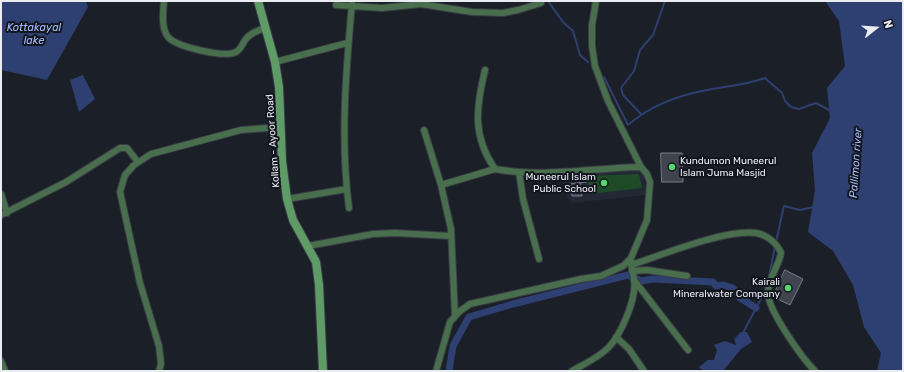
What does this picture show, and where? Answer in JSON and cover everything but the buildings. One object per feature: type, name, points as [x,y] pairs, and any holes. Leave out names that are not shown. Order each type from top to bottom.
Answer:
[{"type":"main road","name":"Kollam - Ayoor Road","points":[[258,1],[275,62],[279,87],[280,127],[287,199],[293,220],[316,262],[318,274],[323,371]]},
{"type":"street","points":[[164,1],[164,27],[169,37],[178,43],[198,49],[229,54],[236,52],[252,33],[266,28]]},
{"type":"street","points":[[336,5],[352,3],[382,8],[410,4],[427,4],[472,12],[503,13],[541,3],[541,1]]},
{"type":"street","points":[[572,371],[608,348],[616,337],[631,304],[632,271],[647,220],[649,205],[650,182],[647,174],[641,168],[608,101],[595,66],[592,46],[592,25],[596,1]]},
{"type":"street","points":[[349,208],[344,113],[347,43],[352,3]]},
{"type":"street","points":[[275,62],[347,43]]},
{"type":"street","points":[[485,70],[478,100],[476,119],[485,155],[495,169]]},
{"type":"street","points":[[159,371],[161,364],[159,346],[140,283],[120,192],[125,175],[138,162],[151,154],[241,130],[280,127]]},
{"type":"street","points":[[424,130],[441,185],[452,236],[455,316]]},
{"type":"street","points":[[1,216],[66,182],[120,148],[127,148],[138,162]]},
{"type":"street","points":[[441,185],[495,169],[519,172],[561,173],[641,168]]},
{"type":"street","points":[[519,172],[523,199],[539,259]]},
{"type":"street","points":[[287,199],[347,189]]},
{"type":"street","points":[[1,194],[7,213]]},
{"type":"street","points":[[308,246],[373,234],[395,233],[452,236]]},
{"type":"street","points":[[632,271],[688,246],[735,234],[755,233],[770,238],[779,249],[781,256],[770,282],[768,291],[769,301],[799,352],[815,371]]},
{"type":"street","points":[[436,371],[450,322],[460,311],[470,304],[484,300],[512,296],[581,279],[601,276],[616,270],[646,270],[687,276]]},
{"type":"street","points":[[632,271],[688,350]]},
{"type":"street","points":[[616,337],[629,349],[644,371]]},
{"type":"street","points":[[1,361],[5,371]]},
{"type":"shaded area","name":"Muneerul Islam Public School","points":[[629,170],[641,171],[644,177],[646,195],[571,203],[564,189],[563,175]]},
{"type":"green space","points":[[639,174],[642,188],[590,194],[587,176]]},
{"type":"water","name":"Kottakayal lake","points":[[1,1],[86,1],[88,7],[47,80],[1,70]]},
{"type":"water","name":"Pallimon river","points":[[825,1],[903,1],[903,371],[877,371],[881,353],[864,327],[853,285],[833,251],[808,232],[815,190],[812,153],[830,118],[827,88],[845,66],[839,21]]},
{"type":"water","points":[[83,75],[95,99],[79,112],[70,80]]},
{"type":"water","points":[[741,332],[747,332],[752,342],[741,349],[723,371],[703,371],[699,367],[708,360],[714,360],[717,350],[714,345],[725,341],[736,345],[734,339]]},
{"type":"waterway","points":[[548,1],[563,22],[573,31],[580,55],[588,62]]},
{"type":"waterway","points":[[641,114],[623,95],[621,88],[634,71],[640,50],[653,35],[665,1]]},
{"type":"waterway","points":[[604,77],[628,125],[646,112],[676,98],[696,92],[744,84],[765,78],[782,93],[785,101],[791,107],[799,109],[816,103],[831,111]]},
{"type":"waterway","points":[[776,242],[784,206],[800,210],[814,207]]},
{"type":"waterway","points":[[769,277],[775,246]]},
{"type":"waterway","points":[[449,371],[453,346],[469,317],[513,304],[628,275],[641,281],[653,279],[713,282],[716,286],[723,285],[733,288],[740,298],[756,308]]},
{"type":"waterway","points":[[743,333],[766,289]]},
{"type":"place","name":"Kundumon Muneerul Islam Juma Masjid","points":[[672,167]]},
{"type":"place","name":"Muneerul Islam Public School","points":[[604,183]]},
{"type":"place","name":"Kairali Mineralwater Company","points":[[788,288]]}]
